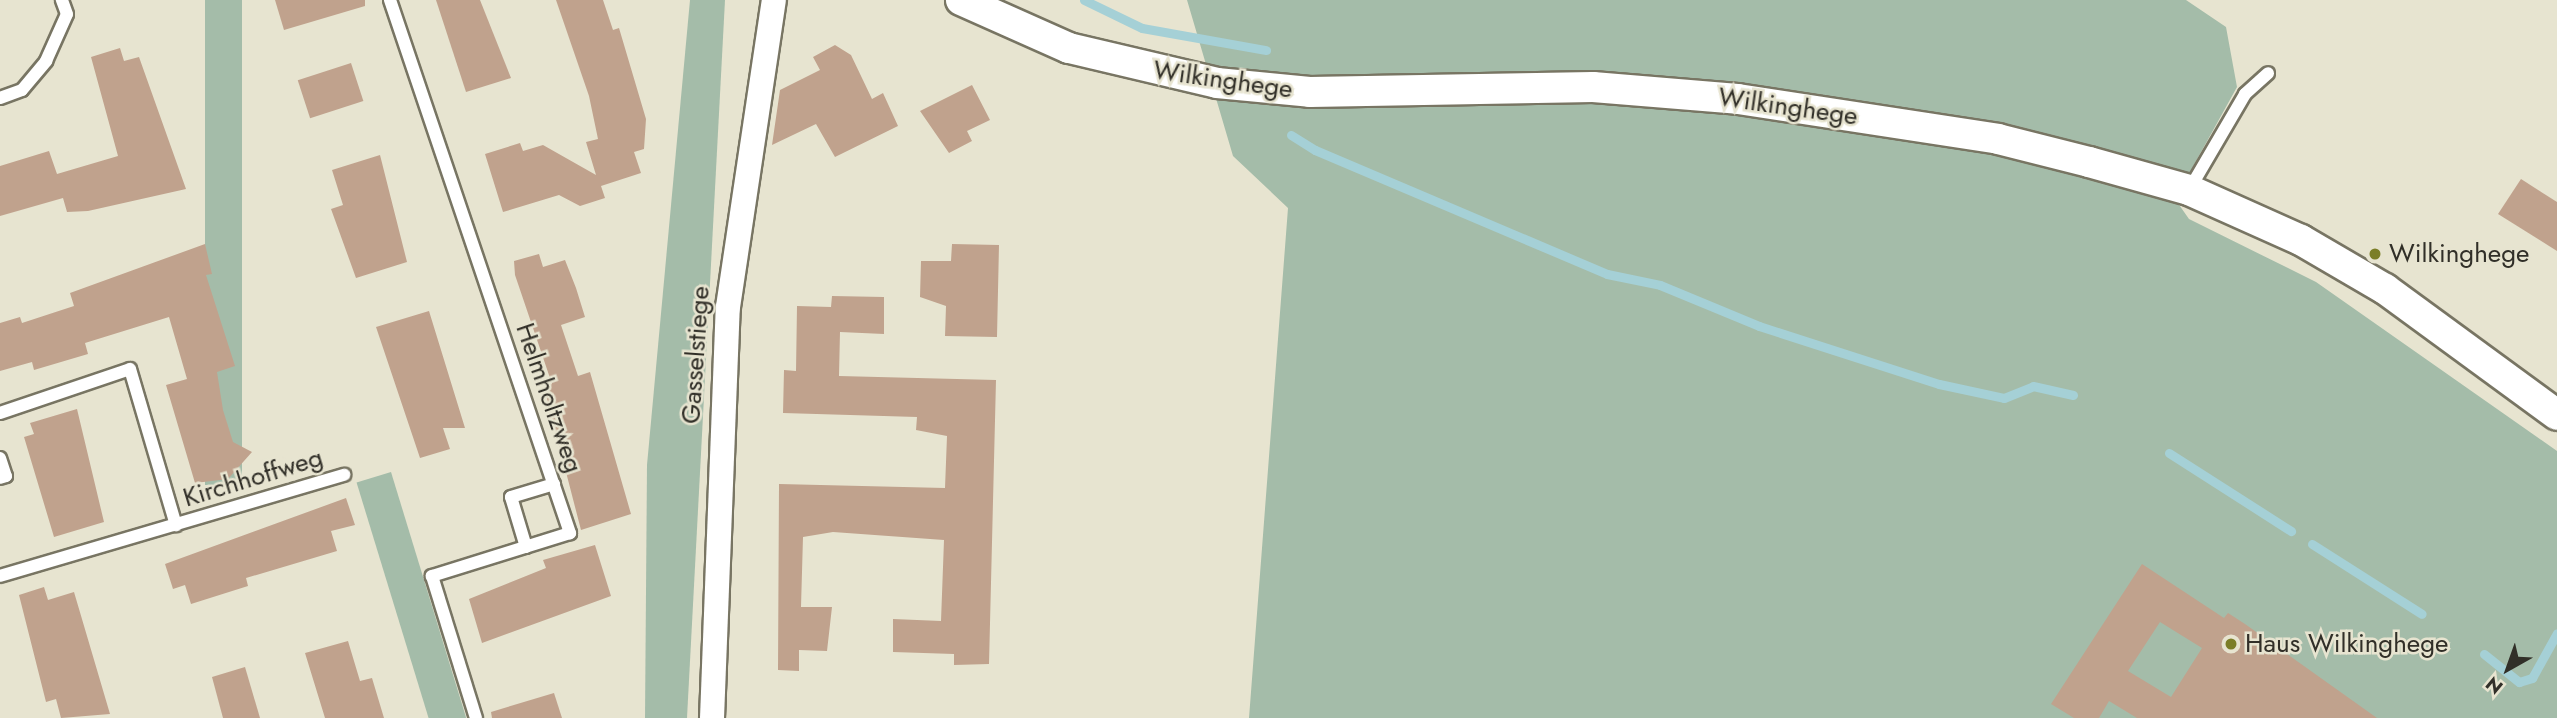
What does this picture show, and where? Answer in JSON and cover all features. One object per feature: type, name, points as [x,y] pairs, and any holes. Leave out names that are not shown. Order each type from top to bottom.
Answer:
[{"type":"street","name":"Gasselstiege","points":[[712,718],[728,307],[774,0]]},
{"type":"street","name":"Wilkinghege","points":[[961,0],[1069,48],[1217,83],[1310,92],[1593,87],[1738,99],[1998,139],[2189,190],[2301,240],[2374,282],[2557,415]]},
{"type":"lane","points":[[0,98],[22,90],[46,61],[67,15],[62,0]]},
{"type":"lane","name":"Helmholtzweg","points":[[390,0],[570,533],[432,576],[476,718]]},
{"type":"lane","points":[[2189,190],[2239,103],[2268,73]]},
{"type":"lane","name":"Kirchhoffweg","points":[[0,413],[130,369],[176,525]]},
{"type":"lane","points":[[0,458],[6,476],[0,478]]},
{"type":"lane","name":"Kirchhoffweg","points":[[0,576],[344,475]]},
{"type":"lane","points":[[526,547],[511,498],[555,484]]},
{"type":"green space","points":[[205,0],[242,0],[242,485],[205,485]]},
{"type":"green space","points":[[690,0],[725,0],[687,718],[645,718],[647,465]]},
{"type":"green space","points":[[1187,0],[2186,0],[2226,27],[2237,87],[2175,199],[2189,219],[2316,282],[2557,451],[2557,718],[1249,718],[1288,208],[1233,156]]},
{"type":"green space","points":[[391,472],[466,718],[429,718],[357,483]]},
{"type":"building","points":[[275,0],[365,0],[365,6],[284,30]]},
{"type":"building","points":[[436,0],[480,0],[511,78],[466,92]]},
{"type":"building","points":[[556,0],[603,0],[613,30],[619,28],[646,119],[644,149],[634,152],[641,173],[601,186],[605,198],[580,206],[559,195],[503,212],[485,154],[520,143],[523,151],[543,145],[596,175],[586,142],[598,139],[589,96]]},
{"type":"building","points":[[835,45],[851,55],[872,99],[883,93],[898,126],[835,157],[816,124],[772,145],[780,90],[820,70],[813,57]]},
{"type":"building","points":[[120,48],[124,61],[139,57],[186,189],[88,211],[67,212],[63,198],[0,216],[0,166],[49,151],[57,174],[118,156],[91,57]]},
{"type":"building","points":[[351,63],[363,101],[310,118],[298,80]]},
{"type":"building","points":[[972,85],[990,120],[967,131],[972,141],[949,153],[920,111]]},
{"type":"building","points":[[380,155],[407,262],[356,278],[331,209],[343,205],[332,170]]},
{"type":"building","points":[[2521,179],[2557,202],[2557,251],[2498,214]]},
{"type":"building","points":[[205,244],[212,274],[206,275],[235,366],[217,372],[223,410],[233,442],[252,452],[228,479],[195,483],[166,385],[187,379],[169,317],[85,343],[88,354],[34,370],[32,362],[0,371],[0,323],[20,317],[22,323],[74,306],[70,293]]},
{"type":"building","points":[[952,244],[999,245],[997,337],[945,336],[946,306],[920,297],[921,261],[951,261]]},
{"type":"building","points":[[539,254],[543,267],[565,260],[576,288],[585,317],[561,325],[578,376],[590,372],[631,514],[581,530],[544,387],[552,384],[515,275],[514,261]]},
{"type":"building","points":[[832,296],[884,297],[884,334],[840,332],[839,376],[996,380],[989,664],[954,665],[954,654],[893,652],[893,619],[941,621],[944,540],[833,532],[803,537],[801,607],[832,607],[827,651],[799,650],[799,671],[778,670],[779,484],[945,488],[947,436],[916,430],[917,417],[783,413],[784,370],[796,371],[797,306],[831,307]]},
{"type":"building","points":[[429,311],[465,428],[443,428],[450,449],[420,458],[376,327]]},
{"type":"building","points":[[77,409],[104,522],[54,537],[24,437],[34,434],[30,423]]},
{"type":"building","points":[[346,498],[355,525],[331,531],[337,551],[246,578],[248,586],[191,604],[185,585],[173,589],[165,564]]},
{"type":"building","points":[[595,545],[611,596],[482,643],[469,599],[546,568],[543,560]]},
{"type":"building","name":"Haus Wilkinghege","points":[[2142,564],[2224,618],[2228,613],[2245,624],[2377,718],[2137,718],[2109,701],[2099,718],[2074,718],[2051,704]],"holes":[[[2160,622],[2202,648],[2171,697],[2128,671]]]},
{"type":"building","points":[[44,587],[48,600],[74,592],[110,714],[61,718],[56,699],[46,702],[19,595]]},
{"type":"building","points":[[348,641],[360,681],[372,678],[384,718],[325,718],[305,653]]},
{"type":"building","points":[[245,667],[260,718],[223,718],[212,677]]},
{"type":"building","points":[[554,693],[562,718],[492,718],[491,712]]},
{"type":"waterway","points":[[1084,0],[1142,28],[1266,50]]},
{"type":"waterway","points":[[1291,135],[1315,150],[1607,274],[1660,285],[1759,326],[1939,384],[2004,398],[2033,386],[2073,395]]},
{"type":"waterway","points":[[2169,453],[2291,531]]},
{"type":"waterway","points":[[2312,544],[2422,614]]},
{"type":"waterway","points":[[2484,654],[2519,682],[2532,678],[2557,633]]},
{"type":"place","name":"Wilkinghege","points":[[2375,254]]},
{"type":"place","name":"Haus Wilkinghege","points":[[2231,644]]}]
